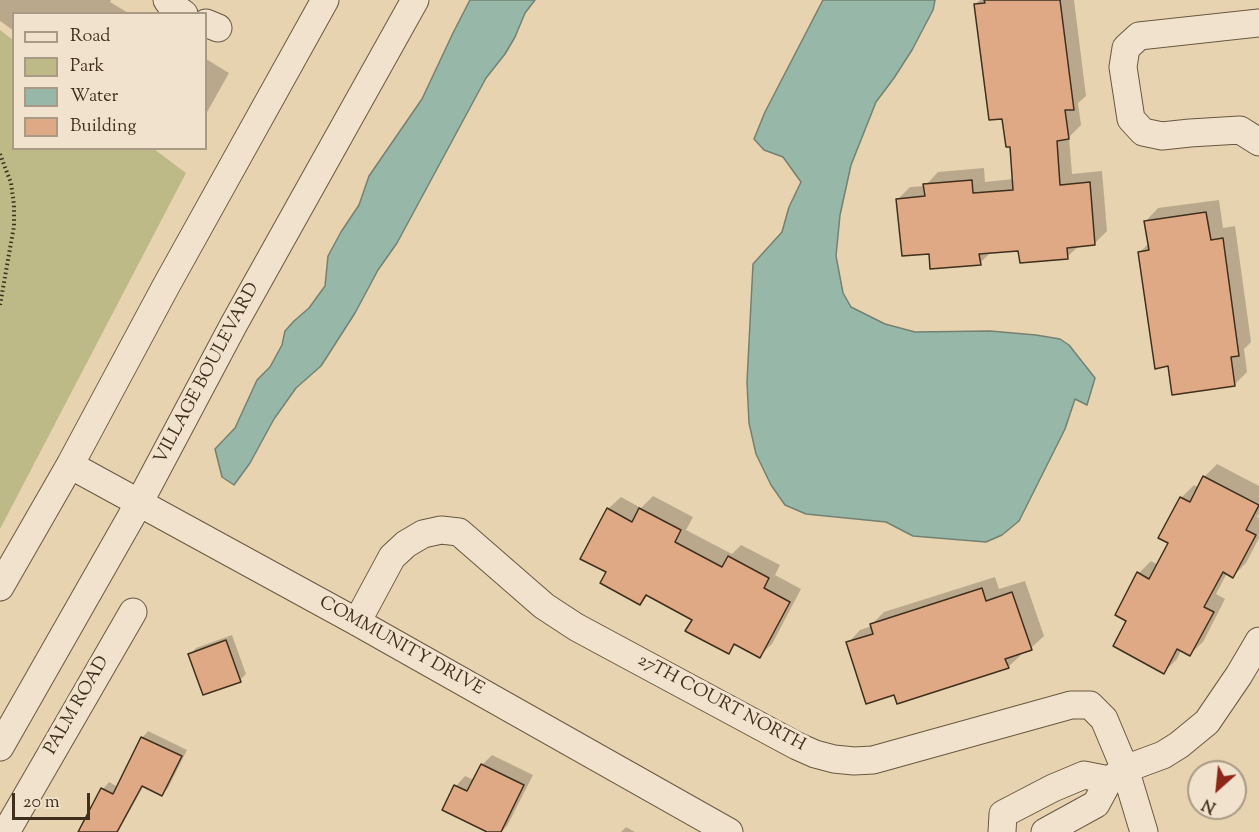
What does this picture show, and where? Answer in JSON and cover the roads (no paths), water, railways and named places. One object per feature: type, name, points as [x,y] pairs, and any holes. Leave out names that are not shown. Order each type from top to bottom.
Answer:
[{"type":"street","points":[[167,0],[181,12]]},
{"type":"street","points":[[0,587],[70,465],[166,286],[326,0]]},
{"type":"street","name":"VILLAGE BOULEVARD","points":[[0,747],[139,503],[234,324],[415,0]]},
{"type":"street","points":[[1259,23],[1140,36],[1126,48],[1123,67],[1131,119],[1143,132],[1162,136],[1240,130],[1259,142]]},
{"type":"street","name":"COMMUNITY DRIVE","points":[[70,465],[357,622],[729,832]]},
{"type":"street","name":"27TH COURT NORTH","points":[[357,622],[392,557],[406,544],[423,534],[441,530],[459,532],[544,606],[576,627],[796,746],[815,754],[834,759],[873,760],[1071,705],[1090,705],[1104,719],[1117,775],[1144,832]]},
{"type":"street","name":"PALM ROAD","points":[[6,832],[133,612]]},
{"type":"street","points":[[1002,832],[1003,814],[1053,788],[1084,776],[1117,775],[1163,755],[1179,745],[1207,722],[1259,641]]},
{"type":"street","points":[[1045,832],[1096,804],[1117,775]]},
{"type":"water","points":[[470,0],[535,0],[525,13],[505,54],[486,78],[397,243],[378,270],[355,313],[321,366],[296,388],[274,419],[250,463],[234,485],[222,477],[215,449],[235,428],[257,380],[270,367],[282,345],[285,331],[309,308],[325,286],[328,256],[359,205],[369,176],[422,99]]},
{"type":"water","points":[[823,0],[935,0],[933,10],[912,50],[876,102],[851,165],[840,215],[836,256],[843,293],[851,307],[885,324],[915,332],[990,331],[1060,339],[1069,345],[1095,378],[1087,405],[1075,399],[1065,429],[1019,521],[1002,535],[986,542],[913,536],[886,522],[806,514],[785,505],[771,485],[756,454],[749,423],[747,382],[753,264],[782,232],[789,207],[801,182],[783,157],[764,150],[754,139],[765,112]]}]
